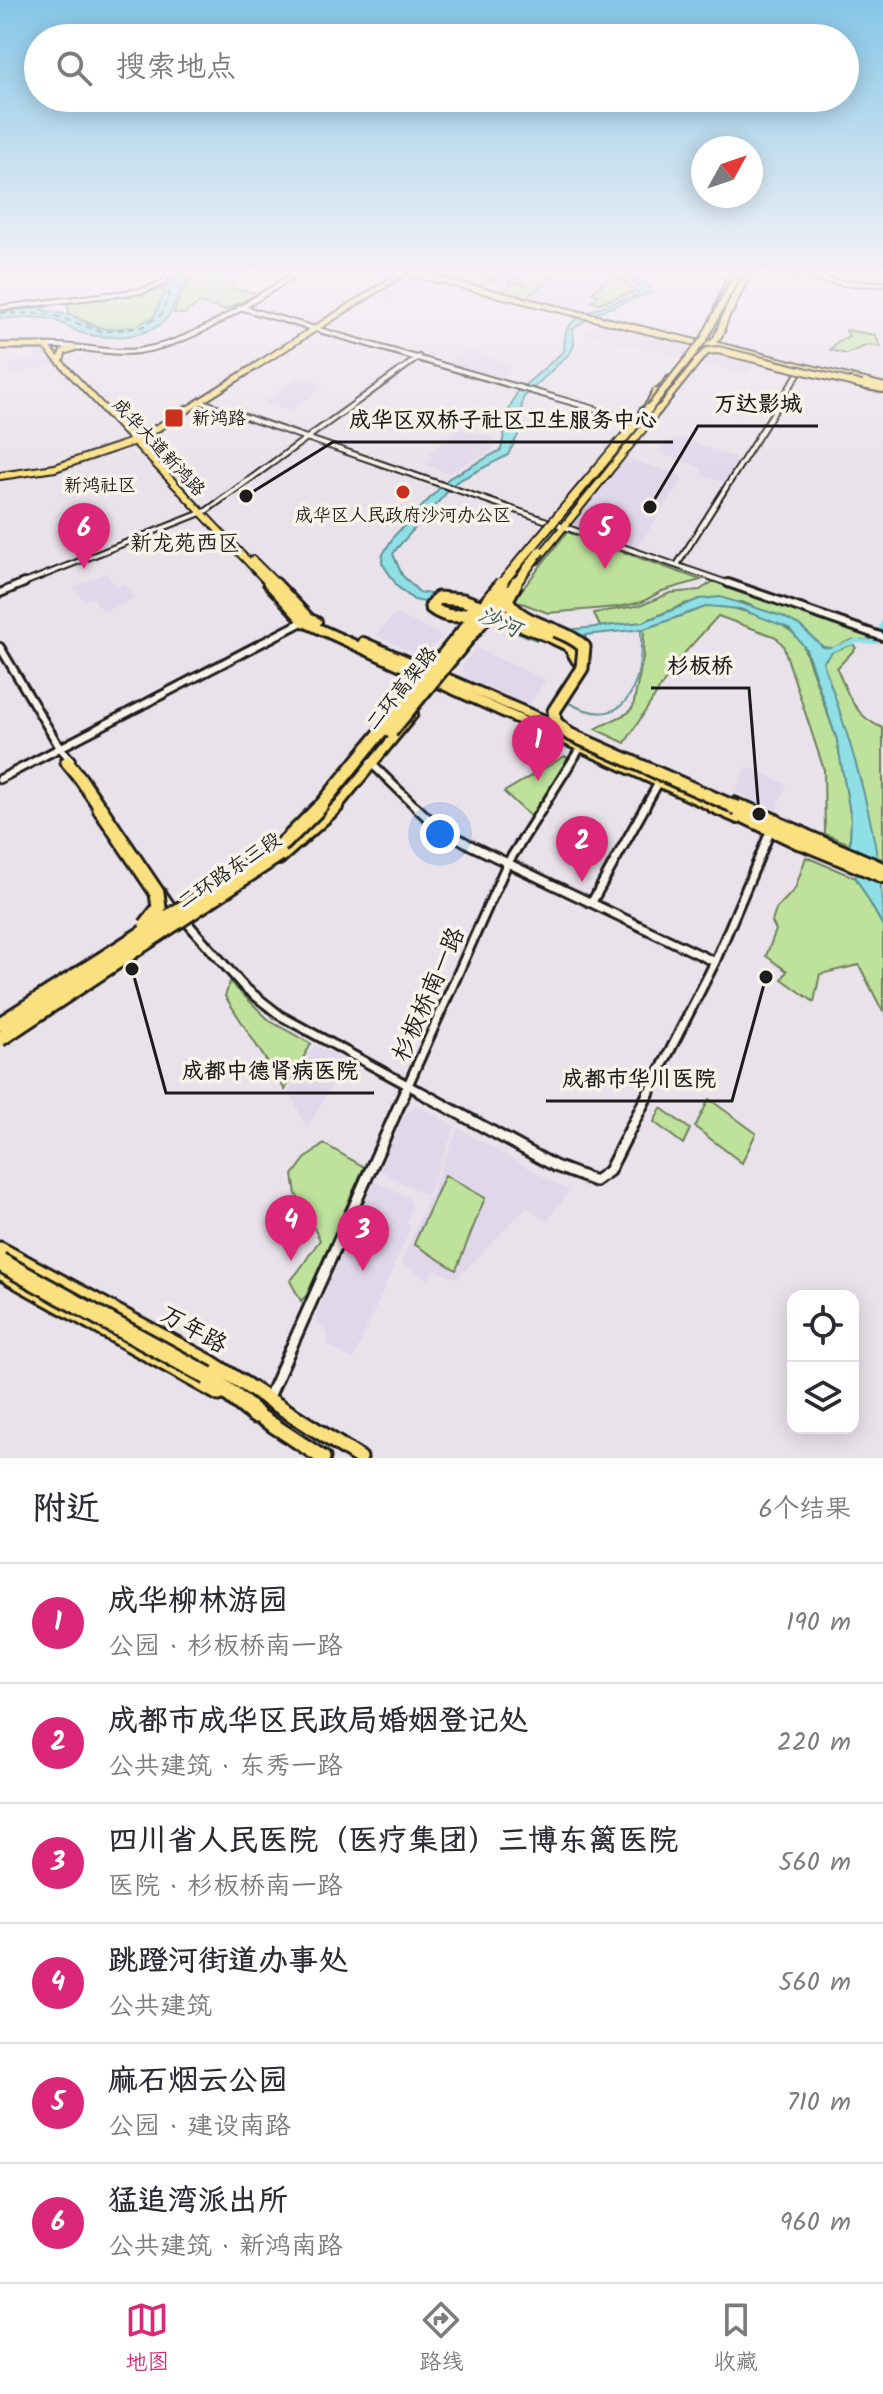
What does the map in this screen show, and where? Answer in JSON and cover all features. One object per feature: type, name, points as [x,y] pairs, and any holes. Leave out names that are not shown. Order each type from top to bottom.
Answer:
[{"type":"highway","name":"二环高架路","points":[[0,1042],[166,937],[313,825],[697,361],[707,341]]},
{"type":"highway","name":"二环高架路","points":[[0,1022],[295,834],[318,811],[485,602],[705,343]]},
{"type":"highway","points":[[651,401],[656,392],[705,343]]},
{"type":"highway","points":[[697,361],[707,351],[718,350],[883,388]]},
{"type":"highway","points":[[519,577],[507,597],[508,606],[519,614],[574,637],[584,647],[581,661],[554,711],[554,719],[560,728],[800,838]]},
{"type":"highway","points":[[448,648],[456,626],[427,608],[431,598],[442,594],[476,600],[569,637],[581,649],[581,661]]},
{"type":"highway","points":[[485,602],[481,605],[477,610],[460,617],[439,614],[431,607],[434,601],[443,597],[469,602],[482,607],[550,632],[560,637],[576,649],[581,661]]},
{"type":"highway","points":[[467,639],[485,624],[505,619],[565,642],[581,661]]},
{"type":"highway","points":[[67,762],[160,900],[157,914],[104,956]]},
{"type":"highway","points":[[0,1262],[208,1376],[255,1414]]},
{"type":"main road","points":[[135,440],[292,341]]},
{"type":"main road","points":[[1,474],[55,468],[135,440],[202,402],[293,341]]},
{"type":"main road","points":[[697,341],[883,388]]},
{"type":"main road","points":[[705,343],[709,341]]},
{"type":"main road","name":"二环路东三段","points":[[0,1022],[295,828],[651,401],[705,343]]},
{"type":"main road","name":"二环路东三段","points":[[188,918],[307,837],[373,764],[648,423],[705,343]]},
{"type":"main road","points":[[0,345],[50,346]]},
{"type":"main road","name":"成华大道新鸿路","points":[[50,346],[135,440]]},
{"type":"main road","name":"成华大道新鸿路","points":[[50,346],[307,620],[440,679]]},
{"type":"main road","points":[[61,359],[63,352],[74,348]]},
{"type":"main road","points":[[440,679],[770,832],[800,838]]},
{"type":"main road","points":[[440,679],[845,857],[883,877]]},
{"type":"main road","points":[[845,857],[883,868]]},
{"type":"main road","name":"万年路","points":[[0,1249],[210,1362],[360,1458]]},
{"type":"main road","points":[[28,1288],[24,1282],[26,1273],[33,1268],[39,1269]]},
{"type":"main road","points":[[0,1272],[255,1414],[323,1458]]},
{"type":"street","points":[[50,346],[119,352],[157,347],[175,341]]},
{"type":"street","points":[[363,341],[648,423]]},
{"type":"street","points":[[0,593],[204,512],[309,439],[418,357]]},
{"type":"street","points":[[677,565],[802,368]]},
{"type":"street","points":[[202,402],[883,637]]},
{"type":"street","points":[[0,779],[307,620]]},
{"type":"street","points":[[0,647],[67,762],[169,913],[188,918],[244,987],[263,1003],[409,1088],[583,1179],[595,1181],[609,1171],[715,962],[770,832]]},
{"type":"street","name":"杉板桥南一路","points":[[269,1397],[507,864],[581,747]]},
{"type":"street","points":[[60,748],[84,776],[169,913]]},
{"type":"street","points":[[361,752],[433,823],[507,864],[715,962]]},
{"type":"street","points":[[592,902],[659,782]]},
{"type":"shaded area","points":[[612,341],[691,343],[693,345],[682,359]]},
{"type":"shaded area","points":[[463,349],[515,364],[504,376],[497,377],[445,363]]},
{"type":"shaded area","points":[[46,351],[58,365],[11,374],[10,363],[34,359],[35,354]]},
{"type":"shaded area","points":[[713,352],[756,360],[747,374],[703,364]]},
{"type":"shaded area","points":[[299,377],[326,386],[289,412],[264,402]]},
{"type":"shaded area","points":[[457,428],[495,438],[493,450],[448,473],[425,464],[433,456],[429,454]]},
{"type":"shaded area","points":[[680,438],[739,459],[724,482],[701,475],[702,468],[657,452],[663,444]]},
{"type":"shaded area","points":[[625,458],[680,475],[682,480],[637,548],[575,528],[572,524]]},
{"type":"shaded area","points":[[106,573],[117,586],[124,584],[135,598],[104,612],[93,598],[84,601],[74,587]]},
{"type":"shaded area","points":[[395,614],[444,635],[424,657],[375,635]]},
{"type":"shaded area","points":[[476,648],[546,680],[529,705],[466,678],[461,667]]},
{"type":"shaded area","points":[[746,766],[787,784],[776,810],[735,792]]},
{"type":"shaded area","points":[[315,1045],[346,1061],[307,1129],[289,1091]]},
{"type":"shaded area","points":[[415,1106],[455,1127],[427,1196],[379,1170],[404,1116]]},
{"type":"shaded area","points":[[458,1128],[569,1191],[547,1222],[527,1207],[457,1279],[434,1270],[429,1280],[401,1263]]},
{"type":"shaded area","points":[[375,1181],[409,1198],[412,1205],[407,1223],[411,1227],[353,1360],[327,1345],[329,1338],[315,1316]]},
{"type":"green space","points":[[878,341],[881,347],[868,345],[846,354],[830,350],[837,342]]},
{"type":"green space","points":[[567,532],[701,580],[662,591],[642,602],[617,607],[548,613],[514,600]]},
{"type":"green space","points":[[714,581],[875,637],[852,640],[830,649],[823,647],[799,625],[742,602],[687,603],[643,622],[600,627],[594,613],[642,605],[670,593],[700,590]]},
{"type":"green space","points":[[708,606],[726,606],[774,620],[800,637],[837,740],[851,818],[850,844],[825,834],[824,770],[783,645],[776,637],[718,616],[678,660],[625,743],[595,729],[628,713],[633,707],[643,658],[644,629]]},
{"type":"green space","points":[[853,644],[856,648],[837,668],[859,711],[883,728],[883,859],[876,857],[861,784],[823,662],[831,652]]},
{"type":"green space","points":[[565,756],[569,759],[531,817],[504,792]]},
{"type":"green space","points":[[806,857],[856,878],[883,926],[883,1012],[859,965],[820,974],[814,1002],[782,979],[787,971],[766,956],[776,930],[772,922],[776,909],[795,889]]},
{"type":"green space","points":[[230,982],[270,1021],[311,1044],[285,1090],[225,996]]},
{"type":"green space","points":[[709,1099],[756,1133],[742,1163],[695,1127]]},
{"type":"green space","points":[[661,1108],[690,1129],[683,1144],[654,1122]]},
{"type":"green space","points":[[324,1144],[364,1167],[307,1295],[301,1301],[290,1281],[320,1240],[296,1194],[293,1175],[305,1159]]},
{"type":"green space","points":[[445,1175],[485,1198],[456,1270],[414,1244]]},
{"type":"water","name":"沙河","points":[[565,341],[574,341],[570,353],[523,398],[518,435],[508,455],[456,482],[398,547],[393,554],[402,575],[419,592],[462,600],[558,631],[643,622],[699,599],[720,597],[782,616],[799,625],[823,647],[832,648],[833,651],[823,662],[864,792],[878,860],[883,926],[856,878],[850,844],[851,818],[837,740],[806,649],[789,628],[740,609],[708,606],[644,629],[536,640],[461,609],[414,600],[398,587],[382,563],[383,554],[394,536],[449,478],[501,450],[509,410],[517,392],[564,351]]},
{"type":"waterway","points":[[828,651],[856,641],[876,642],[883,623]]},
{"type":"waterway","points":[[567,702],[588,711],[605,712],[618,708],[635,684],[641,629]]},
{"type":"place","name":"新鸿路","points":[[174,418]]},
{"type":"place","name":"成华区人民政府沙河办公区","points":[[403,492]]},
{"type":"place","name":"成华区双桥子社区卫生服务中心","points":[[246,496]]},
{"type":"place","name":"万达影城","points":[[650,507]]},
{"type":"place","name":"猛追湾派出所","points":[[84,569]]},
{"type":"place","name":"麻石烟云公园","points":[[605,569]]},
{"type":"place","name":"成华柳林游园","points":[[538,781]]},
{"type":"place","name":"杉板桥","points":[[759,814]]},
{"type":"place","name":"成都市成华区民政局婚姻登记处","points":[[582,882]]},
{"type":"place","name":"成都中德肾病医院","points":[[132,969]]},
{"type":"place","name":"成都市华川医院","points":[[766,977]]},
{"type":"place","name":"跳蹬河街道办事处","points":[[291,1261]]},
{"type":"place","name":"四川省人民医院（医疗集团）三博东篱医院","points":[[363,1271]]},
{"type":"district","name":"新鸿社区","points":[[100,485]]},
{"type":"district","name":"新龙苑西区","points":[[185,542]]}]
